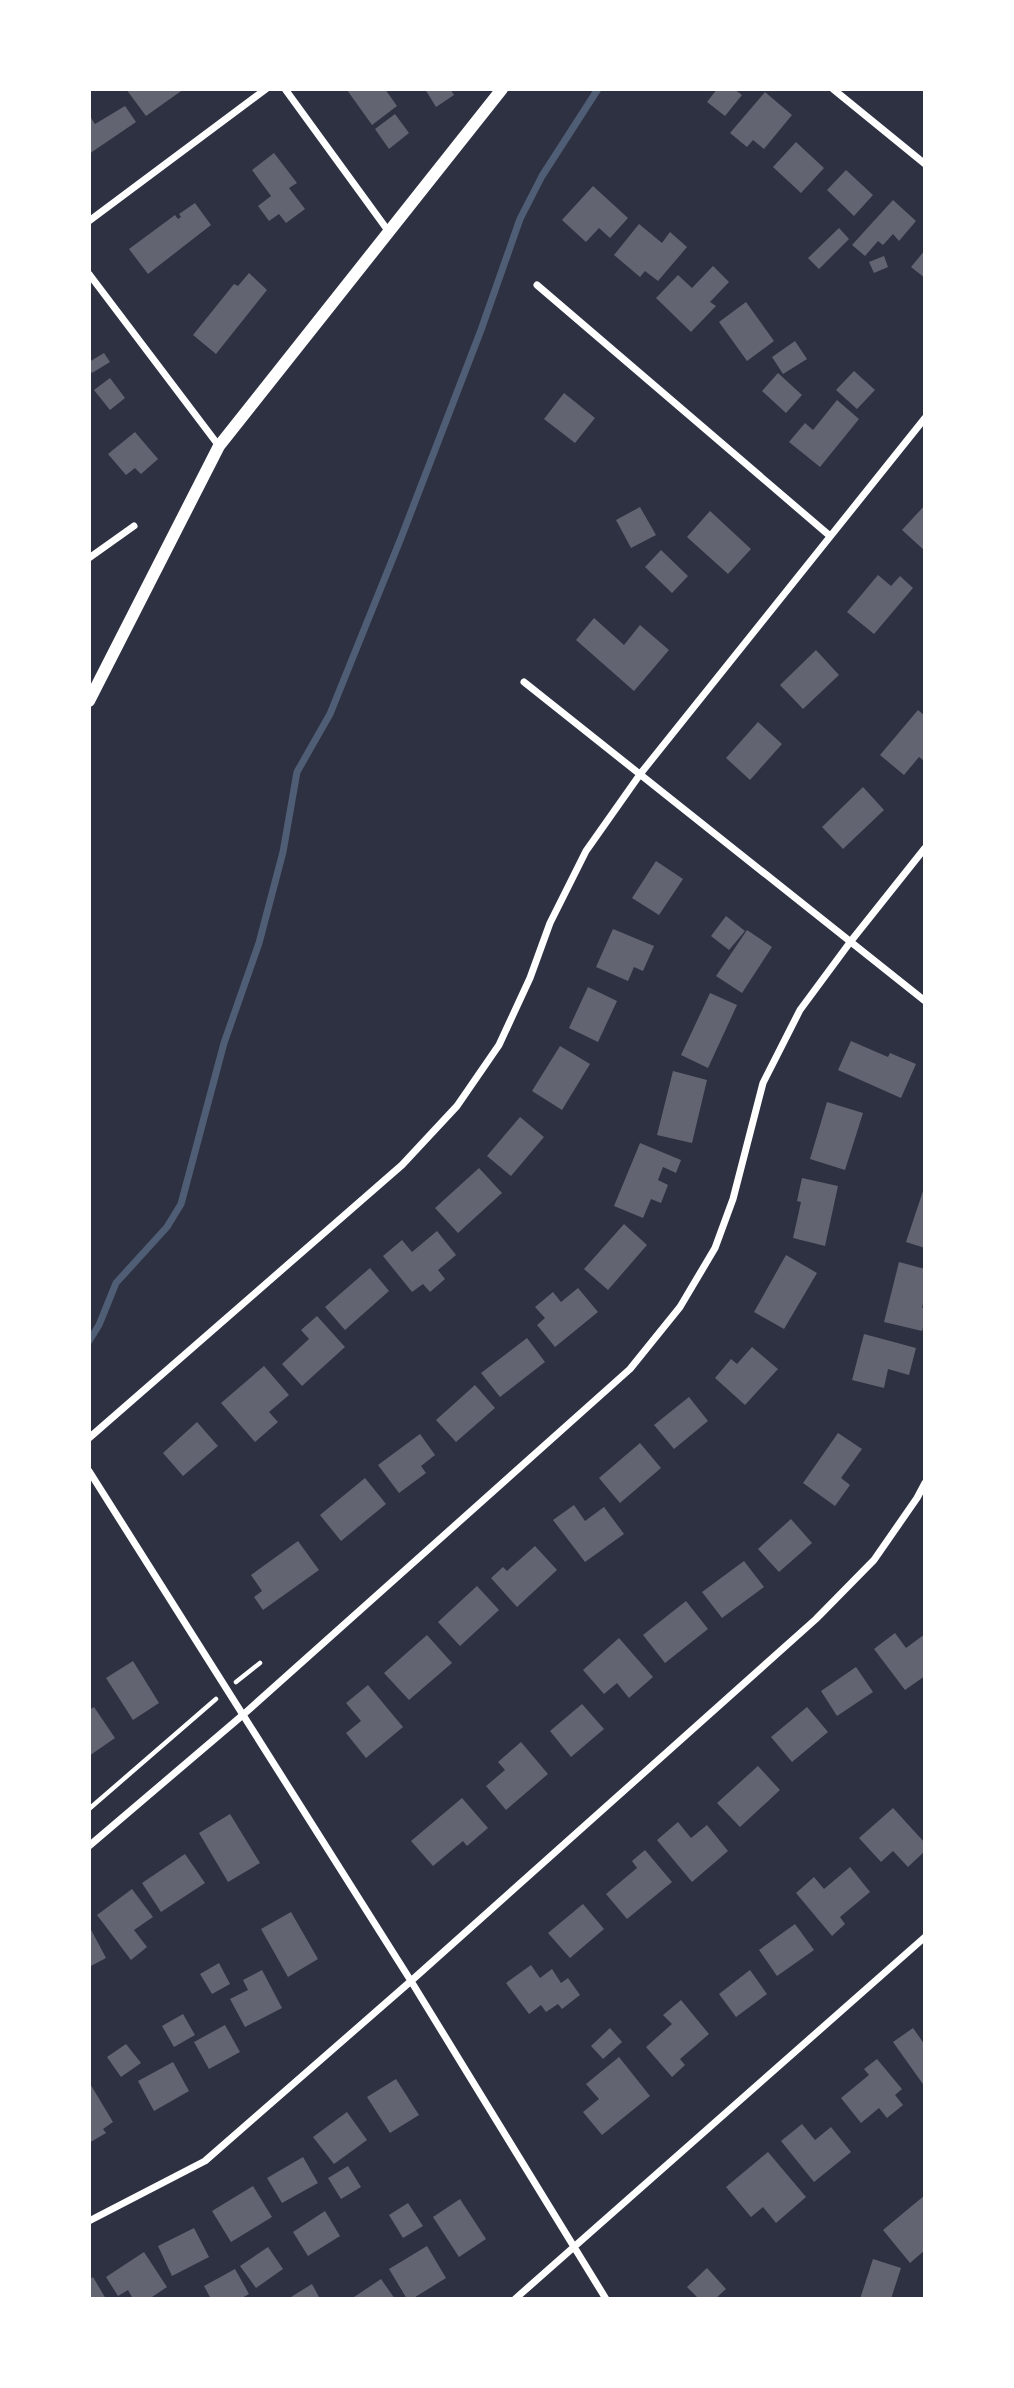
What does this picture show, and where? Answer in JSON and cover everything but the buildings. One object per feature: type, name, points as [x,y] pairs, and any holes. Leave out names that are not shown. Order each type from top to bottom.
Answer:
[{"type":"street","points":[[89,221],[266,89]]},
{"type":"street","points":[[285,89],[389,232]]},
{"type":"street","points":[[89,701],[219,446],[502,89]]},
{"type":"street","points":[[833,89],[925,164]]},
{"type":"street","points":[[89,274],[219,446]]},
{"type":"street","points":[[537,285],[830,536]]},
{"type":"street","points":[[89,1438],[402,1165],[457,1106],[499,1045],[530,978],[550,923],[586,851],[640,773],[925,418]]},
{"type":"street","points":[[89,558],[134,526]]},
{"type":"street","points":[[524,682],[925,1001]]},
{"type":"street","points":[[89,1846],[244,1714],[630,1369],[680,1307],[715,1248],[733,1199],[763,1083],[800,1010],[925,848]]},
{"type":"street","points":[[89,1471],[411,1981],[606,2299]]},
{"type":"street","points":[[89,2221],[205,2161],[411,1981],[816,1619],[874,1560],[925,1483]]},
{"type":"street","points":[[515,2299],[925,1937]]},
{"type":"path","points":[[89,1809],[260,1663]]},
{"type":"waterway","points":[[89,1341],[99,1325],[116,1283],[167,1227],[181,1204],[224,1043],[259,943],[283,852],[297,772],[330,714],[401,538],[481,330],[520,219],[542,176],[598,89]]}]
